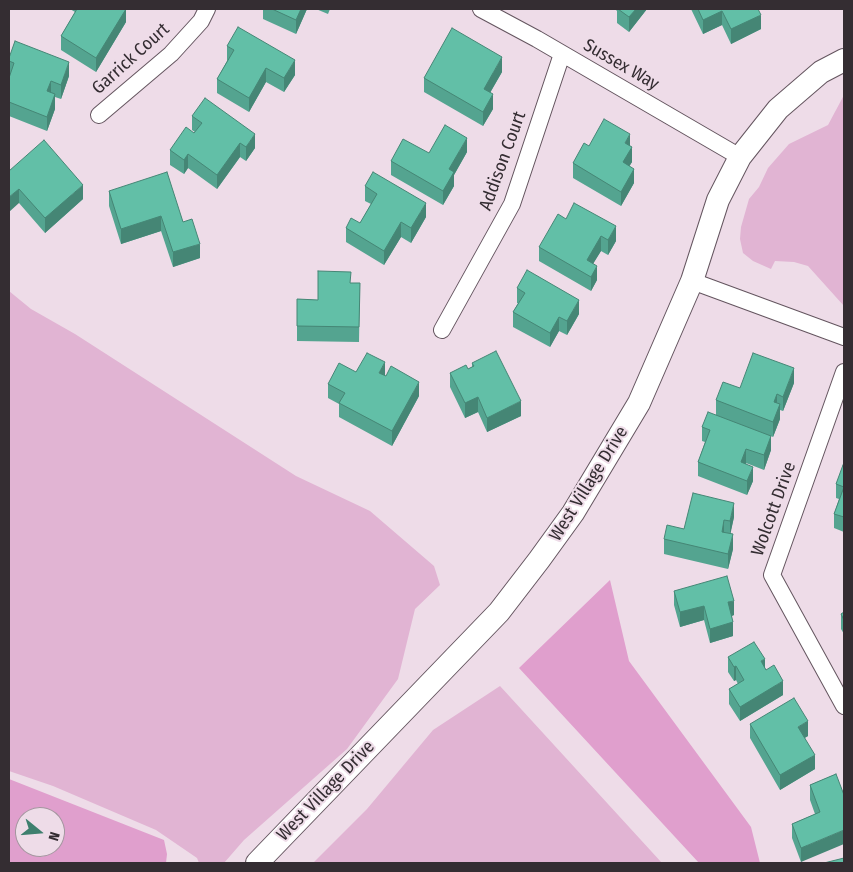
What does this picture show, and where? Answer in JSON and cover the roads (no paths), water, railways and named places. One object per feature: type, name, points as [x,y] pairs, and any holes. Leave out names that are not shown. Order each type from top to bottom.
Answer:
[{"type":"street","name":"Garrick Court","points":[[99,115],[171,54],[201,20],[207,9]]},
{"type":"street","name":"Sussex Way","points":[[481,9],[740,157]]},
{"type":"street","name":"Addison Court","points":[[442,330],[512,204],[562,54]]},
{"type":"street","name":"West Village Drive","points":[[256,863],[499,612],[539,560],[573,512],[639,403],[692,281],[718,200],[740,157],[778,109],[821,72],[844,60]]},
{"type":"street","points":[[692,281],[844,337]]},
{"type":"street","name":"Wolcott Drive","points":[[844,372],[772,575],[844,706]]}]
